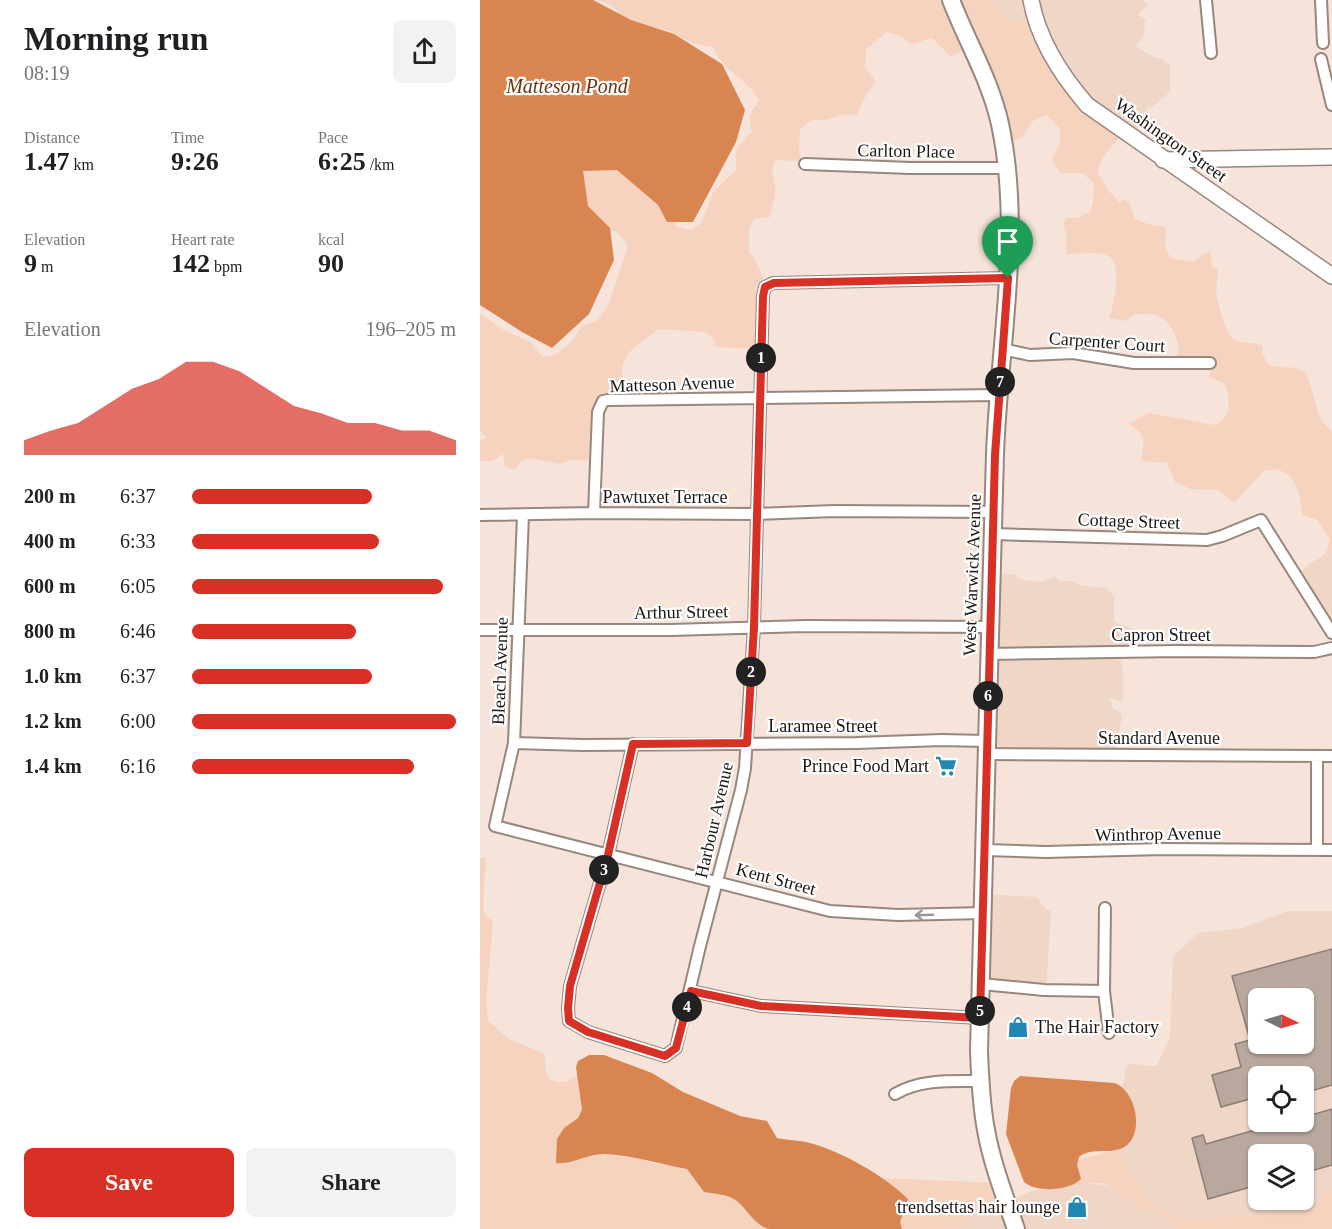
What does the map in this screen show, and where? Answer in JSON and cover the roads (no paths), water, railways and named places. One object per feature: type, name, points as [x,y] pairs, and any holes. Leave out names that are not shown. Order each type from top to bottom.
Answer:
[{"type":"main road","name":"West Warwick Avenue","points":[[951,0],[984,71],[993,98],[1000,124],[1010,202],[1008,278],[999,395],[993,534],[980,1081],[986,1132],[993,1161],[1016,1229]]},
{"type":"main road","name":"Washington Street","points":[[1031,0],[1042,36],[1061,73],[1075,91],[1101,116],[1332,276]]},
{"type":"main road","points":[[1163,160],[1332,157]]},
{"type":"street","points":[[1206,0],[1211,53]]},
{"type":"street","points":[[1321,0],[1323,43]]},
{"type":"street","points":[[1321,59],[1332,105]]},
{"type":"street","name":"Carlton Place","points":[[806,164],[910,168],[1007,168]]},
{"type":"street","name":"Harbour Avenue","points":[[608,855],[570,986],[569,1021],[588,1032],[665,1056],[676,1048],[741,790],[747,743],[754,627],[755,514],[765,287],[870,280],[1008,278]]},
{"type":"street","name":"Carpenter Court","points":[[1002,349],[1030,355],[1073,353],[1134,363],[1210,363]]},
{"type":"street","name":"Matteson Avenue","points":[[594,513],[598,412],[603,402],[631,399],[999,395]]},
{"type":"street","name":"Pawtuxet Terrace","points":[[480,515],[755,514],[846,511],[994,512]]},
{"type":"street","name":"Bleach Avenue","points":[[495,826],[514,743],[523,515]]},
{"type":"street","name":"Cottage Street","points":[[993,534],[1208,540],[1261,520],[1332,633]]},
{"type":"street","name":"Arthur Street","points":[[480,630],[991,627]]},
{"type":"street","name":"Capron Street","points":[[989,654],[1178,651],[1314,652],[1332,648]]},
{"type":"street","name":"Laramee Street","points":[[514,743],[857,743],[941,740],[987,747]]},
{"type":"street","points":[[608,855],[633,744]]},
{"type":"street","name":"Standard Avenue","points":[[987,747],[1332,756]]},
{"type":"street","points":[[1317,757],[1317,850]]},
{"type":"street","name":"Kent Street","points":[[495,826],[830,911],[898,915],[983,913]]},
{"type":"street","name":"Winthrop Avenue","points":[[984,850],[1045,852],[1163,849],[1332,850]]},
{"type":"street","points":[[1105,908],[1104,991],[1108,1033]]},
{"type":"street","points":[[981,984],[1044,990],[1104,991]]},
{"type":"street","points":[[691,991],[750,1004],[980,1018]]},
{"type":"street","points":[[895,1094],[907,1087],[947,1081],[980,1081]]},
{"type":"water","name":"Matteson Pond","points":[[480,0],[593,0],[631,20],[674,34],[722,64],[745,110],[736,142],[693,222],[667,222],[658,205],[617,170],[583,171],[588,206],[610,228],[614,260],[589,314],[552,348],[480,305]]},
{"type":"water","points":[[589,1055],[604,1055],[652,1073],[683,1092],[740,1116],[767,1121],[777,1138],[822,1147],[862,1165],[908,1199],[900,1222],[902,1229],[769,1229],[760,1225],[730,1197],[704,1192],[687,1169],[603,1154],[556,1163],[557,1139],[564,1128],[578,1118],[582,1109],[576,1067],[578,1061]]},
{"type":"water","points":[[1020,1076],[1115,1083],[1123,1088],[1134,1106],[1136,1127],[1133,1137],[1120,1149],[1094,1151],[1079,1157],[1077,1165],[1081,1179],[1076,1183],[1053,1189],[1030,1186],[1024,1182],[1006,1134],[1011,1088]]},
{"type":"place","name":"Prince Food Mart","points":[[946,766]]},
{"type":"place","name":"The Hair Factory","points":[[1018,1027]]},
{"type":"place","name":"trendsettas hair lounge","points":[[1077,1207]]}]
